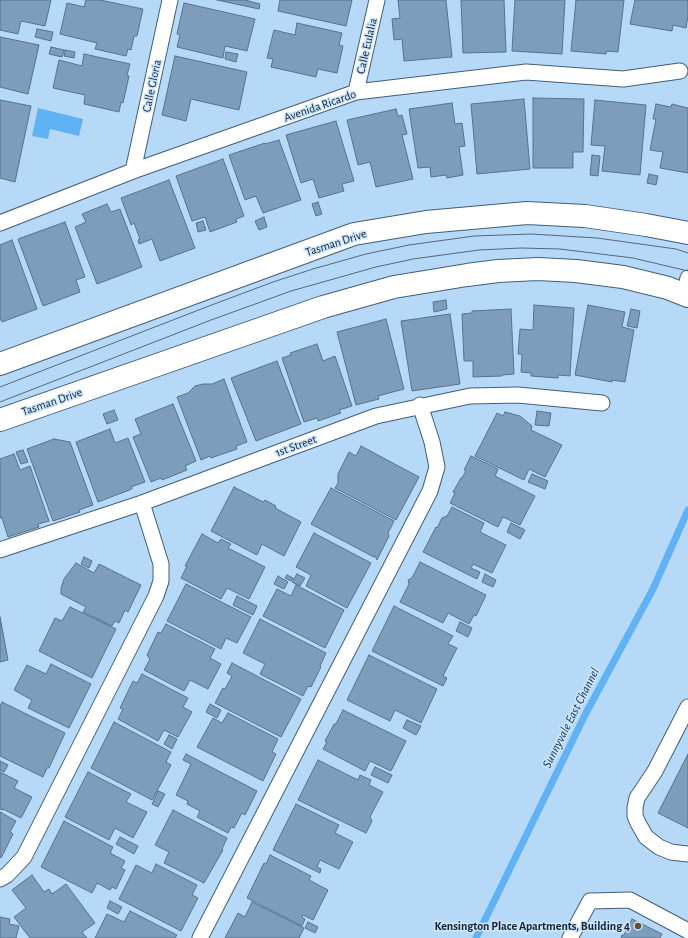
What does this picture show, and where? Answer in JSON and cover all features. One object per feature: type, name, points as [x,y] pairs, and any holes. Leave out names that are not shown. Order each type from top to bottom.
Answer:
[{"type":"street","name":"Tasman Drive","points":[[0,364],[354,234],[426,222],[527,213],[585,216],[646,224],[688,233]]},
{"type":"street","name":"Tasman Drive","points":[[0,420],[323,307],[394,287],[483,273],[538,270],[576,271],[623,277],[668,288],[687,290]]},
{"type":"lane","name":"Calle Gloria","points":[[133,171],[170,0]]},
{"type":"lane","name":"Calle Eulalia","points":[[356,92],[377,0]]},
{"type":"lane","name":"Avenida Ricardo","points":[[0,223],[133,171],[356,92],[526,72],[623,79],[680,71]]},
{"type":"lane","name":"1st Street","points":[[0,550],[142,503],[376,416],[420,405],[470,396],[518,395],[602,403]]},
{"type":"lane","points":[[200,938],[430,491],[436,467],[432,442],[420,405]]},
{"type":"lane","points":[[0,879],[8,875],[24,856],[156,596],[161,581],[161,564],[142,503]]},
{"type":"lane","points":[[688,707],[655,771],[637,798],[635,808],[638,823],[646,837],[659,847],[671,852],[688,854]]},
{"type":"lane","points":[[570,938],[590,901],[630,900],[688,931]]},
{"type":"water","points":[[38,108],[83,119],[79,136],[50,129],[48,139],[32,136]]},
{"type":"building","points":[[0,0],[51,0],[45,26],[21,21],[18,34],[0,30]]},
{"type":"building","points":[[86,0],[100,0],[143,9],[137,36],[134,36],[131,50],[128,49],[126,56],[95,49],[97,43],[60,34],[67,3],[84,7]]},
{"type":"building","points":[[217,0],[245,0],[260,4],[259,9]]},
{"type":"building","points":[[280,0],[352,0],[346,26],[278,11]]},
{"type":"building","points":[[398,0],[446,0],[452,57],[404,61],[402,39],[394,40],[392,19],[400,18]]},
{"type":"building","points":[[461,0],[504,0],[506,52],[463,53]]},
{"type":"building","points":[[515,0],[565,0],[562,54],[512,51]]},
{"type":"building","points":[[576,0],[624,0],[618,52],[607,51],[606,54],[571,51]]},
{"type":"building","points":[[635,0],[688,0],[686,28],[673,25],[672,31],[630,24]]},
{"type":"building","points":[[184,3],[255,19],[247,51],[225,46],[223,58],[177,47],[180,35],[177,34]]},
{"type":"building","points":[[297,23],[342,33],[339,45],[343,46],[337,73],[318,69],[316,77],[271,67],[273,59],[267,58],[274,30],[295,35]]},
{"type":"building","points":[[37,29],[53,32],[51,41],[35,37]]},
{"type":"building","points":[[0,37],[39,45],[28,94],[0,87]]},
{"type":"building","points":[[51,47],[64,50],[62,57],[49,54]]},
{"type":"building","points":[[65,50],[75,52],[74,58],[64,56]]},
{"type":"building","points":[[226,52],[238,54],[236,62],[225,59]]},
{"type":"building","points":[[84,54],[130,64],[123,103],[121,102],[119,112],[84,104],[85,95],[53,88],[59,60],[82,66]]},
{"type":"building","points":[[175,56],[247,72],[239,110],[191,99],[186,121],[162,115]]},
{"type":"building","points":[[533,98],[584,99],[583,152],[573,152],[573,168],[533,168]]},
{"type":"building","points":[[524,99],[530,169],[477,174],[471,104]]},
{"type":"building","points":[[0,100],[31,106],[15,182],[0,178]]},
{"type":"building","points":[[595,100],[646,105],[640,175],[602,171],[605,146],[591,145]]},
{"type":"building","points":[[452,103],[455,124],[462,123],[465,146],[459,147],[463,175],[447,178],[446,175],[431,177],[430,167],[418,168],[409,109]]},
{"type":"building","points":[[656,104],[671,107],[672,104],[688,108],[688,173],[660,168],[663,152],[650,150],[656,119],[653,119]]},
{"type":"building","points":[[396,109],[398,116],[402,115],[407,134],[402,135],[413,179],[376,187],[370,162],[358,165],[347,120]]},
{"type":"building","points":[[336,121],[354,181],[342,184],[344,191],[319,198],[313,179],[301,183],[286,135]]},
{"type":"building","points":[[279,140],[301,200],[263,213],[256,196],[245,200],[229,155]]},
{"type":"building","points":[[592,155],[600,156],[598,176],[590,175]]},
{"type":"building","points":[[223,159],[244,216],[236,219],[237,222],[210,232],[205,217],[192,221],[176,176]]},
{"type":"building","points":[[649,174],[658,176],[656,185],[647,183]]},
{"type":"building","points":[[169,180],[195,248],[160,261],[152,239],[139,244],[138,240],[140,239],[134,223],[131,225],[121,198]]},
{"type":"building","points":[[318,202],[322,214],[316,216],[312,204]]},
{"type":"building","points":[[107,204],[111,212],[120,209],[142,267],[97,284],[75,227],[86,222],[82,214]]},
{"type":"building","points":[[264,217],[267,227],[259,230],[255,221]]},
{"type":"building","points":[[203,221],[206,230],[198,232],[196,223]]},
{"type":"building","points":[[65,222],[85,277],[76,280],[80,292],[43,306],[18,239]]},
{"type":"building","points":[[12,240],[37,309],[2,322],[0,318],[0,245]]},
{"type":"building","points":[[446,300],[447,309],[434,312],[433,302]]},
{"type":"building","points":[[534,305],[574,308],[570,376],[558,375],[558,378],[531,376],[531,373],[521,372],[522,354],[518,354],[520,329],[533,330]]},
{"type":"building","points":[[588,305],[625,312],[622,327],[634,330],[625,382],[612,380],[612,382],[575,375]]},
{"type":"building","points":[[511,309],[514,374],[473,377],[473,361],[464,361],[462,314],[472,313],[472,311]]},
{"type":"building","points":[[631,309],[640,311],[637,328],[627,326]]},
{"type":"building","points":[[450,314],[460,384],[412,391],[401,321]]},
{"type":"building","points":[[386,319],[404,389],[378,396],[379,399],[356,405],[337,332]]},
{"type":"building","points":[[317,344],[323,361],[335,356],[352,406],[339,410],[341,413],[318,421],[317,418],[304,422],[282,358],[291,355],[290,353]]},
{"type":"building","points":[[277,361],[301,424],[256,441],[231,378]]},
{"type":"building","points":[[224,379],[247,442],[236,446],[237,449],[201,460],[177,397],[188,393],[195,386],[212,384]]},
{"type":"building","points":[[173,404],[196,461],[185,466],[187,470],[162,480],[161,478],[151,482],[133,437],[141,434],[135,419]]},
{"type":"building","points":[[114,410],[118,420],[107,424],[103,414]]},
{"type":"building","points":[[537,411],[551,413],[549,426],[535,425]]},
{"type":"building","points":[[505,412],[520,416],[532,426],[531,430],[562,445],[545,477],[529,469],[524,480],[475,456],[497,413],[503,416]]},
{"type":"building","points":[[110,429],[115,443],[128,438],[145,482],[131,487],[132,489],[98,502],[76,442]]},
{"type":"building","points":[[54,439],[70,442],[93,505],[79,510],[80,512],[53,521],[27,449]]},
{"type":"building","points":[[361,446],[419,477],[396,520],[335,488],[338,483],[338,474],[349,452],[356,456]]},
{"type":"building","points":[[23,450],[28,462],[21,464],[16,452]]},
{"type":"building","points":[[14,454],[20,470],[30,466],[49,521],[38,524],[39,527],[8,537],[2,518],[0,518],[0,459]]},
{"type":"building","points":[[471,456],[498,469],[495,476],[535,496],[520,525],[503,517],[498,527],[450,503],[455,493],[453,492],[466,471],[464,470]]},
{"type":"building","points":[[532,474],[548,481],[545,489],[528,482]]},
{"type":"building","points":[[234,487],[263,502],[265,500],[276,506],[275,508],[301,522],[284,556],[262,544],[257,555],[211,531]]},
{"type":"building","points":[[331,488],[394,521],[388,533],[389,536],[377,560],[375,556],[374,557],[311,524]]},
{"type":"building","points":[[452,507],[484,523],[480,532],[506,545],[492,573],[473,564],[471,568],[480,572],[477,579],[423,552],[436,527],[437,528],[442,518],[447,516]]},
{"type":"building","points":[[511,523],[525,530],[520,539],[507,532]]},
{"type":"building","points":[[314,533],[371,563],[347,608],[306,586],[311,575],[296,567]]},
{"type":"building","points":[[202,534],[218,543],[221,539],[231,544],[228,548],[265,567],[249,599],[227,588],[221,599],[181,578],[187,566],[185,566]]},
{"type":"building","points":[[84,557],[92,561],[89,568],[81,564]]},
{"type":"building","points":[[420,562],[486,595],[476,616],[474,615],[469,624],[448,613],[443,623],[400,602],[409,584],[408,580],[412,578]]},
{"type":"building","points":[[76,563],[94,573],[99,564],[141,585],[128,612],[125,610],[119,623],[115,621],[112,626],[83,612],[86,607],[61,594],[64,579]]},
{"type":"building","points":[[297,574],[305,578],[300,586],[292,582]]},
{"type":"building","points":[[485,574],[496,580],[493,587],[482,582]]},
{"type":"building","points":[[287,575],[293,578],[291,581],[285,578]]},
{"type":"building","points":[[278,576],[288,582],[284,589],[274,584]]},
{"type":"building","points":[[186,584],[251,617],[237,643],[226,638],[221,649],[167,621]]},
{"type":"building","points":[[296,585],[344,610],[325,648],[263,616],[277,589],[291,596]]},
{"type":"building","points":[[237,596],[257,606],[253,615],[233,605]]},
{"type":"building","points":[[394,606],[453,636],[448,644],[457,648],[443,676],[447,678],[443,686],[372,651]]},
{"type":"building","points":[[70,607],[116,629],[92,678],[39,651],[55,618],[62,621]]},
{"type":"building","points":[[0,617],[8,660],[0,662]]},
{"type":"building","points":[[260,619],[326,653],[311,687],[308,686],[303,696],[260,674],[265,664],[243,653]]},
{"type":"building","points":[[460,622],[472,628],[468,637],[456,631]]},
{"type":"building","points":[[166,624],[215,649],[210,658],[221,664],[208,689],[190,680],[184,691],[144,670],[150,659],[147,655],[158,632],[161,633]]},
{"type":"building","points":[[369,655],[437,689],[421,723],[395,710],[390,721],[347,700]]},
{"type":"building","points":[[232,663],[301,699],[281,737],[215,703],[223,688],[225,689],[232,676],[227,673]]},
{"type":"building","points":[[51,664],[91,684],[69,728],[28,708],[32,700],[14,690],[27,665],[46,674]]},
{"type":"building","points":[[142,674],[188,698],[183,707],[192,712],[178,737],[164,730],[158,741],[118,719],[123,709],[120,708],[133,681],[137,683]]},
{"type":"building","points":[[2,702],[65,733],[49,768],[47,768],[43,777],[0,756],[0,706]]},
{"type":"building","points":[[210,704],[221,710],[217,718],[206,712]]},
{"type":"building","points":[[343,710],[406,741],[391,771],[370,761],[365,771],[323,749],[327,742],[325,741]]},
{"type":"building","points":[[228,713],[278,739],[272,752],[276,754],[263,781],[197,747],[213,718],[222,723]]},
{"type":"building","points":[[407,720],[421,726],[416,735],[403,728]]},
{"type":"building","points":[[114,722],[171,752],[166,762],[171,765],[152,800],[91,768]]},
{"type":"building","points":[[169,735],[177,739],[172,749],[164,744]]},
{"type":"building","points":[[186,754],[257,791],[245,815],[242,813],[234,828],[231,827],[228,833],[197,817],[200,811],[187,804],[188,801],[176,795],[191,764],[183,760]]},
{"type":"building","points":[[688,754],[688,828],[658,813]]},
{"type":"building","points":[[318,760],[358,780],[360,775],[371,780],[369,785],[383,792],[370,817],[372,821],[366,833],[298,800]]},
{"type":"building","points":[[0,761],[8,765],[4,772],[0,770]]},
{"type":"building","points":[[375,767],[392,775],[388,783],[371,775]]},
{"type":"building","points":[[0,772],[18,781],[14,788],[32,797],[21,818],[0,809]]},
{"type":"building","points":[[88,772],[131,794],[126,802],[147,812],[133,838],[115,828],[109,840],[65,817]]},
{"type":"building","points":[[158,791],[165,794],[158,807],[152,804]]},
{"type":"building","points":[[296,804],[339,825],[335,833],[353,842],[339,869],[320,860],[317,867],[321,869],[320,873],[273,850]]},
{"type":"building","points":[[173,810],[227,838],[222,849],[223,850],[204,883],[164,863],[169,852],[155,845]]},
{"type":"building","points":[[0,812],[16,821],[10,832],[13,834],[1,858],[0,857]]},
{"type":"building","points":[[64,821],[113,847],[110,853],[125,861],[121,868],[125,870],[116,889],[112,887],[110,890],[97,883],[92,893],[41,867]]},
{"type":"building","points":[[120,837],[138,846],[134,854],[116,844]]},
{"type":"building","points":[[270,855],[311,876],[309,880],[328,890],[313,920],[303,915],[302,918],[305,919],[302,926],[247,898],[264,863],[266,864]]},
{"type":"building","points":[[156,864],[197,885],[192,895],[198,898],[181,931],[119,899],[136,865],[152,873]]},
{"type":"building","points":[[32,875],[44,892],[49,889],[52,894],[66,884],[95,923],[82,932],[87,938],[30,938],[14,917],[26,908],[12,890]]},
{"type":"building","points":[[110,901],[122,907],[118,914],[107,908]]},
{"type":"building","points":[[252,902],[304,928],[299,938],[225,938],[238,913],[245,917]]},
{"type":"building","points":[[130,911],[177,935],[175,938],[95,938],[107,914],[124,922]]},
{"type":"building","points":[[0,917],[10,919],[9,924],[19,926],[16,938],[0,938]]},
{"type":"building","name":"Kensington Place Apartments, Building 4","points":[[632,919],[662,934],[660,938],[621,938]]},
{"type":"building","points":[[308,922],[318,927],[315,933],[305,928]]},
{"type":"waterway","name":"Sunnyvale East Channel","points":[[476,938],[586,713],[653,589],[688,510]]},
{"type":"tram line","points":[[0,387],[273,282],[366,254],[409,245],[474,236],[531,234],[597,238],[676,249],[688,253]]},
{"type":"tram line","points":[[0,402],[211,320],[291,291],[376,267],[413,259],[479,250],[521,248],[560,249],[633,258],[688,271]]},
{"type":"place","name":"Kensington Place Apartments, Building 4","points":[[638,926]]}]
